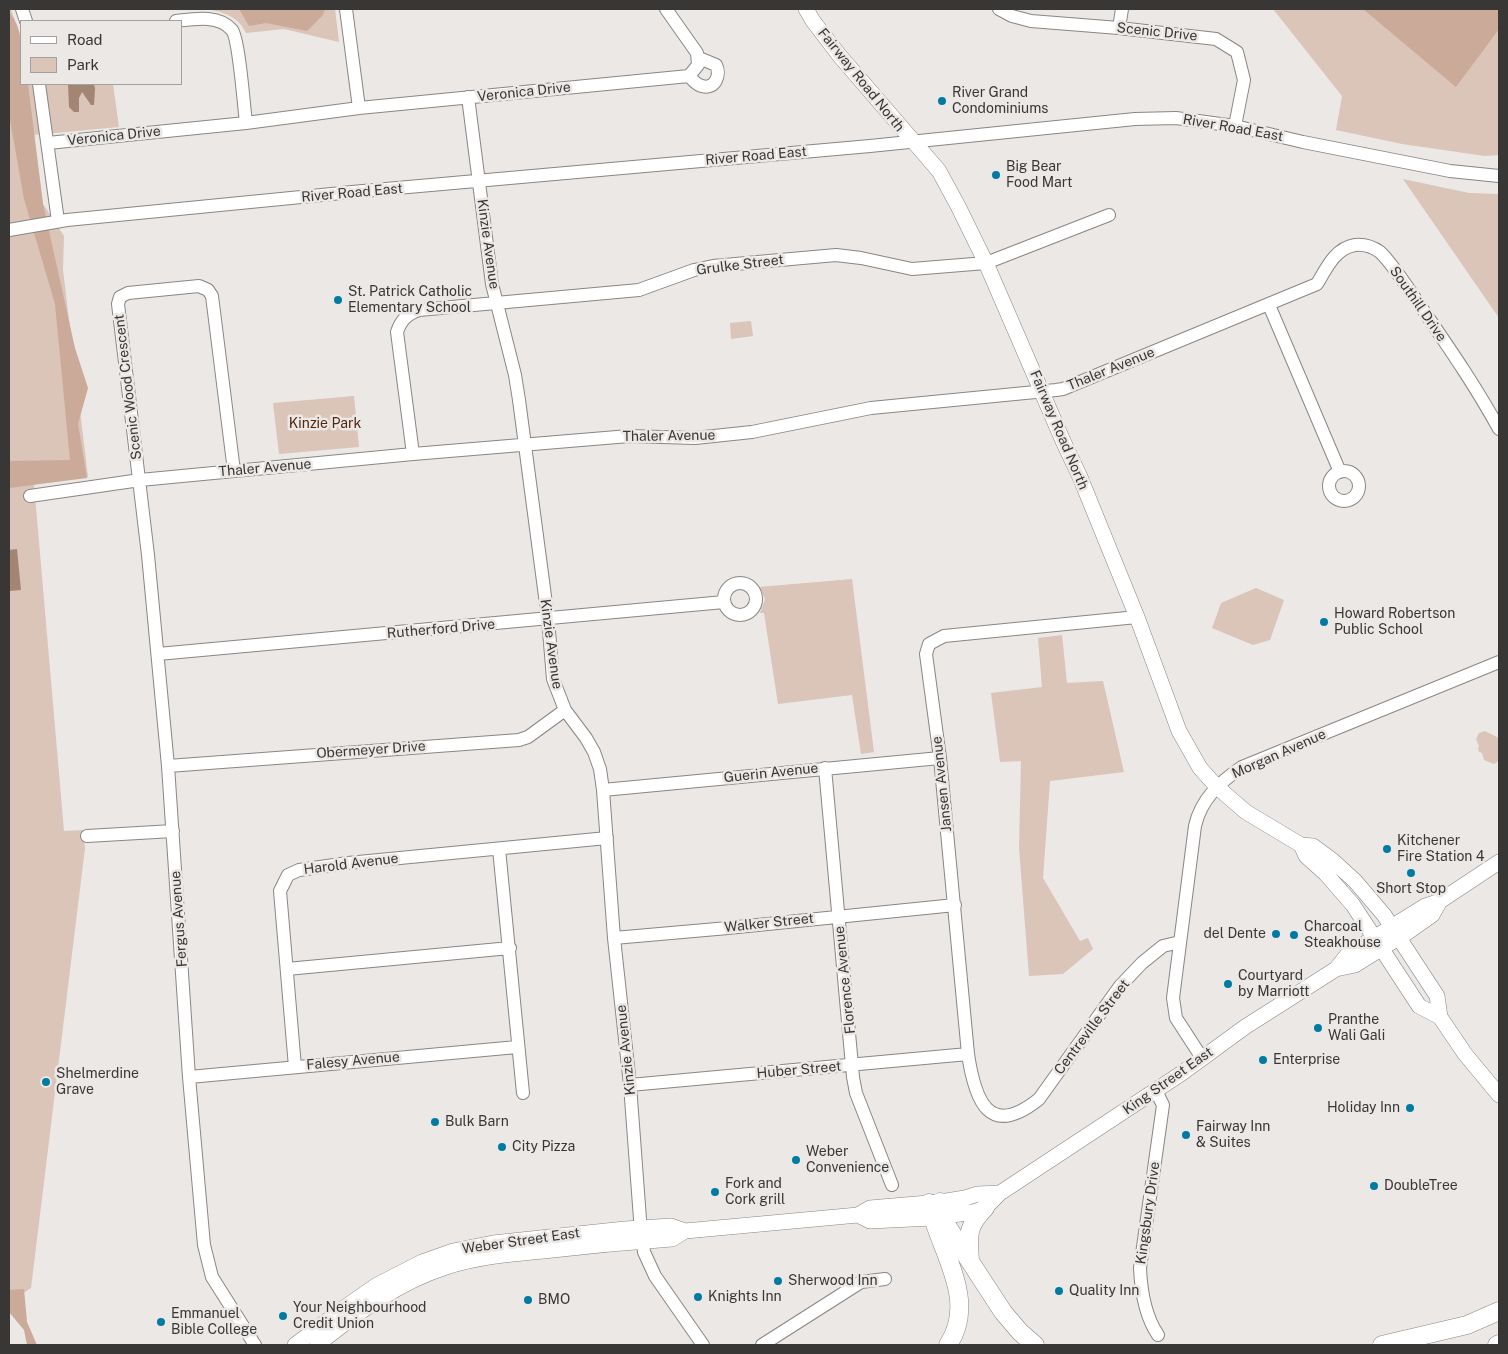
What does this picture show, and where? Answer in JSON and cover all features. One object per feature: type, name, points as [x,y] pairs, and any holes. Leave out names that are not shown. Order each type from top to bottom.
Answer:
[{"type":"highway","points":[[970,1260],[968,1238],[970,1227],[975,1218],[985,1208]]},
{"type":"highway","points":[[936,1209],[1013,1324],[1035,1345]]},
{"type":"highway","points":[[936,1209],[960,1299],[957,1329],[948,1345]]},
{"type":"highway","points":[[1382,1345],[1467,1325],[1499,1311]]},
{"type":"main road","name":"Fairway Road North","points":[[806,9],[839,55],[939,172],[958,206],[986,263],[1080,477],[1136,616],[1179,732],[1200,768],[1217,787],[1246,812],[1301,845],[1313,846],[1344,871],[1370,897],[1437,996],[1440,1017]]},
{"type":"main road","name":"Fairway Road North","points":[[1301,845],[1306,856],[1326,874],[1348,899],[1379,943],[1419,1006],[1440,1017]]},
{"type":"main road","name":"King Street East","points":[[936,1209],[963,1214],[985,1208],[1000,1194],[1156,1090],[1245,1027],[1336,969],[1354,965],[1379,943],[1432,915],[1440,901],[1499,862]]},
{"type":"main road","points":[[1440,1017],[1465,1054],[1499,1095]]},
{"type":"main road","points":[[936,1209],[978,1194],[1000,1194]]},
{"type":"main road","name":"Weber Street East","points":[[317,1345],[348,1321],[408,1282],[470,1260],[642,1235],[671,1226],[684,1231],[858,1215],[870,1208],[936,1209]]},
{"type":"main road","name":"Weber Street East","points":[[295,1345],[377,1285],[398,1273],[436,1256],[493,1243],[642,1235]]},
{"type":"street","points":[[346,9],[359,108]]},
{"type":"street","name":"Veronica Drive","points":[[48,143],[246,123],[359,108],[689,76],[703,87],[711,85],[717,79],[718,71],[716,65],[699,58],[666,9]]},
{"type":"street","name":"Scenic Drive","points":[[1000,9],[1012,16],[1032,22],[1119,28],[1216,39],[1237,52],[1244,80],[1235,126]]},
{"type":"street","points":[[1119,28],[1122,9]]},
{"type":"street","points":[[182,20],[206,18],[232,29],[237,44],[246,123]]},
{"type":"street","points":[[689,76],[696,68],[699,58]]},
{"type":"street","points":[[39,85],[58,221]]},
{"type":"street","name":"Kinzie Avenue","points":[[468,97],[496,303],[515,375],[526,445],[548,619],[553,679],[565,710],[586,738],[594,752],[600,769],[614,938],[630,1085],[642,1235],[647,1260],[655,1276],[702,1345]]},
{"type":"street","name":"River Road East","points":[[9,230],[58,221],[352,192],[912,142],[1135,118],[1176,118],[1235,126],[1304,142],[1450,171],[1499,176]]},
{"type":"street","name":"Grulke Street","points":[[412,454],[397,340],[400,324],[411,312],[639,290],[694,270],[713,266],[836,255],[861,258],[912,269],[986,263],[1109,215]]},
{"type":"street","name":"Southill Drive","points":[[1317,284],[1333,259],[1348,247],[1356,245],[1367,246],[1381,253],[1405,283],[1474,386],[1499,429]]},
{"type":"street","name":"Thaler Avenue","points":[[30,496],[140,480],[412,454],[629,436],[696,438],[752,432],[871,408],[1063,389],[1317,284]]},
{"type":"street","name":"Scenic Wood Crescent","points":[[140,480],[118,304],[120,297],[128,293],[199,286],[208,290],[212,296],[234,471]]},
{"type":"street","points":[[1269,305],[1340,472]]},
{"type":"street","name":"Fergus Avenue","points":[[140,480],[168,766],[189,1076],[204,1245],[212,1277],[255,1345]]},
{"type":"street","name":"Rutherford Drive","points":[[158,654],[724,602]]},
{"type":"street","name":"Jansen Avenue","points":[[1006,1116],[991,1112],[984,1106],[978,1097],[971,1074],[940,758],[926,654],[929,644],[944,636],[1136,616]]},
{"type":"street","name":"Morgan Avenue","points":[[1202,1058],[1176,1018],[1173,998],[1198,813],[1202,804],[1226,778],[1242,767],[1499,662]]},
{"type":"street","name":"Obermeyer Drive","points":[[168,766],[519,740],[528,737],[565,710]]},
{"type":"street","name":"Guerin Avenue","points":[[603,790],[940,758]]},
{"type":"street","name":"Florence Avenue","points":[[825,768],[856,1093],[892,1185]]},
{"type":"street","points":[[86,836],[173,831]]},
{"type":"street","name":"Harold Avenue","points":[[295,1066],[280,891],[288,875],[298,870],[348,863],[607,838]]},
{"type":"street","points":[[499,849],[523,1093]]},
{"type":"street","name":"Walker Street","points":[[614,938],[955,905]]},
{"type":"street","name":"Centreville Street","points":[[1006,1116],[1026,1108],[1039,1099],[1120,986],[1142,963],[1163,946],[1180,942]]},
{"type":"street","points":[[287,969],[510,948]]},
{"type":"street","name":"Falesy Avenue","points":[[189,1076],[517,1047]]},
{"type":"street","name":"Huber Street","points":[[630,1085],[968,1054]]},
{"type":"street","name":"Kingsbury Drive","points":[[1156,1090],[1163,1105],[1140,1268],[1141,1285],[1150,1324],[1158,1335]]},
{"type":"street","points":[[762,1345],[861,1282],[885,1279]]},
{"type":"green space","points":[[9,9],[11,9],[20,37],[20,85],[113,85],[119,127],[34,135],[43,204],[64,236],[63,270],[88,477],[34,484],[64,831],[83,830],[85,848],[31,1288],[9,1303]]},
{"type":"green space","points":[[207,9],[335,9],[339,42],[284,29],[246,33],[235,19]]},
{"type":"green space","points":[[1273,9],[1499,9],[1499,155],[1485,156],[1402,144],[1336,130],[1342,96]]},
{"type":"green space","points":[[1403,179],[1469,193],[1499,194],[1499,318]]},
{"type":"green space","points":[[751,321],[753,336],[731,339],[730,323]]},
{"type":"green space","name":"Kinzie Park","points":[[354,396],[359,447],[279,454],[273,403]]},
{"type":"green space","points":[[852,579],[874,752],[861,754],[852,695],[778,704],[764,613],[760,613],[765,599],[759,587]]},
{"type":"green space","points":[[1256,588],[1284,600],[1270,640],[1253,645],[1212,628],[1221,603]]},
{"type":"green space","points":[[1062,635],[1067,683],[1103,681],[1124,772],[1050,781],[1043,878],[1080,941],[1088,938],[1093,949],[1063,974],[1029,976],[1019,848],[1021,761],[1000,762],[991,693],[1042,687],[1038,638]]},
{"type":"green space","points":[[1485,731],[1499,738],[1499,761],[1494,764],[1484,760],[1482,753],[1479,752],[1476,739],[1479,733]]},
{"type":"shaded area","points":[[239,9],[325,9],[323,15],[307,31],[266,23],[249,26]]},
{"type":"shaded area","points":[[1363,9],[1499,9],[1499,29],[1456,87]]},
{"type":"shaded area","points":[[9,12],[18,28],[20,37],[20,85],[28,85],[43,204],[75,348],[88,388],[78,424],[87,478],[9,488],[9,461],[70,460],[55,304],[24,199],[9,114]]},
{"type":"shaded area","points":[[68,85],[94,85],[94,105],[91,105],[82,92],[79,98],[79,112],[74,112],[69,107]]},
{"type":"shaded area","points":[[17,549],[21,590],[9,591],[9,550]]},
{"type":"shaded area","points":[[24,1289],[27,1322],[37,1345],[27,1345],[24,1330],[9,1312],[9,1290]]},
{"type":"place","name":"River Grand Condominiums","points":[[942,101]]},
{"type":"place","name":"Big Bear Food Mart","points":[[996,175]]},
{"type":"place","name":"St. Patrick Catholic Elementary School","points":[[338,300]]},
{"type":"place","name":"Howard Robertson Public School","points":[[1324,622]]},
{"type":"place","name":"Kitchener Fire Station 4","points":[[1387,849]]},
{"type":"place","name":"Short Stop","points":[[1411,873]]},
{"type":"place","name":"del Dente","points":[[1276,934]]},
{"type":"place","name":"Charcoal Steakhouse","points":[[1294,935]]},
{"type":"place","name":"Courtyard by Marriott","points":[[1228,984]]},
{"type":"place","name":"Pranthe Wali Gali","points":[[1318,1028]]},
{"type":"place","name":"Enterprise","points":[[1263,1060]]},
{"type":"place","name":"Shelmerdine Grave","points":[[46,1082]]},
{"type":"place","name":"Holiday Inn","points":[[1410,1108]]},
{"type":"place","name":"Bulk Barn","points":[[435,1122]]},
{"type":"place","name":"Fairway Inn & Suites","points":[[1186,1135]]},
{"type":"place","name":"City Pizza","points":[[502,1147]]},
{"type":"place","name":"Weber Convenience","points":[[796,1160]]},
{"type":"place","name":"DoubleTree","points":[[1374,1186]]},
{"type":"place","name":"Fork and Cork grill","points":[[715,1192]]},
{"type":"place","name":"Sherwood Inn","points":[[778,1281]]},
{"type":"place","name":"Quality Inn","points":[[1059,1291]]},
{"type":"place","name":"Knights Inn","points":[[698,1297]]},
{"type":"place","name":"BMO","points":[[528,1300]]},
{"type":"place","name":"Your Neighbourhood Credit Union","points":[[283,1316]]},
{"type":"place","name":"Emmanuel Bible College","points":[[161,1322]]}]
